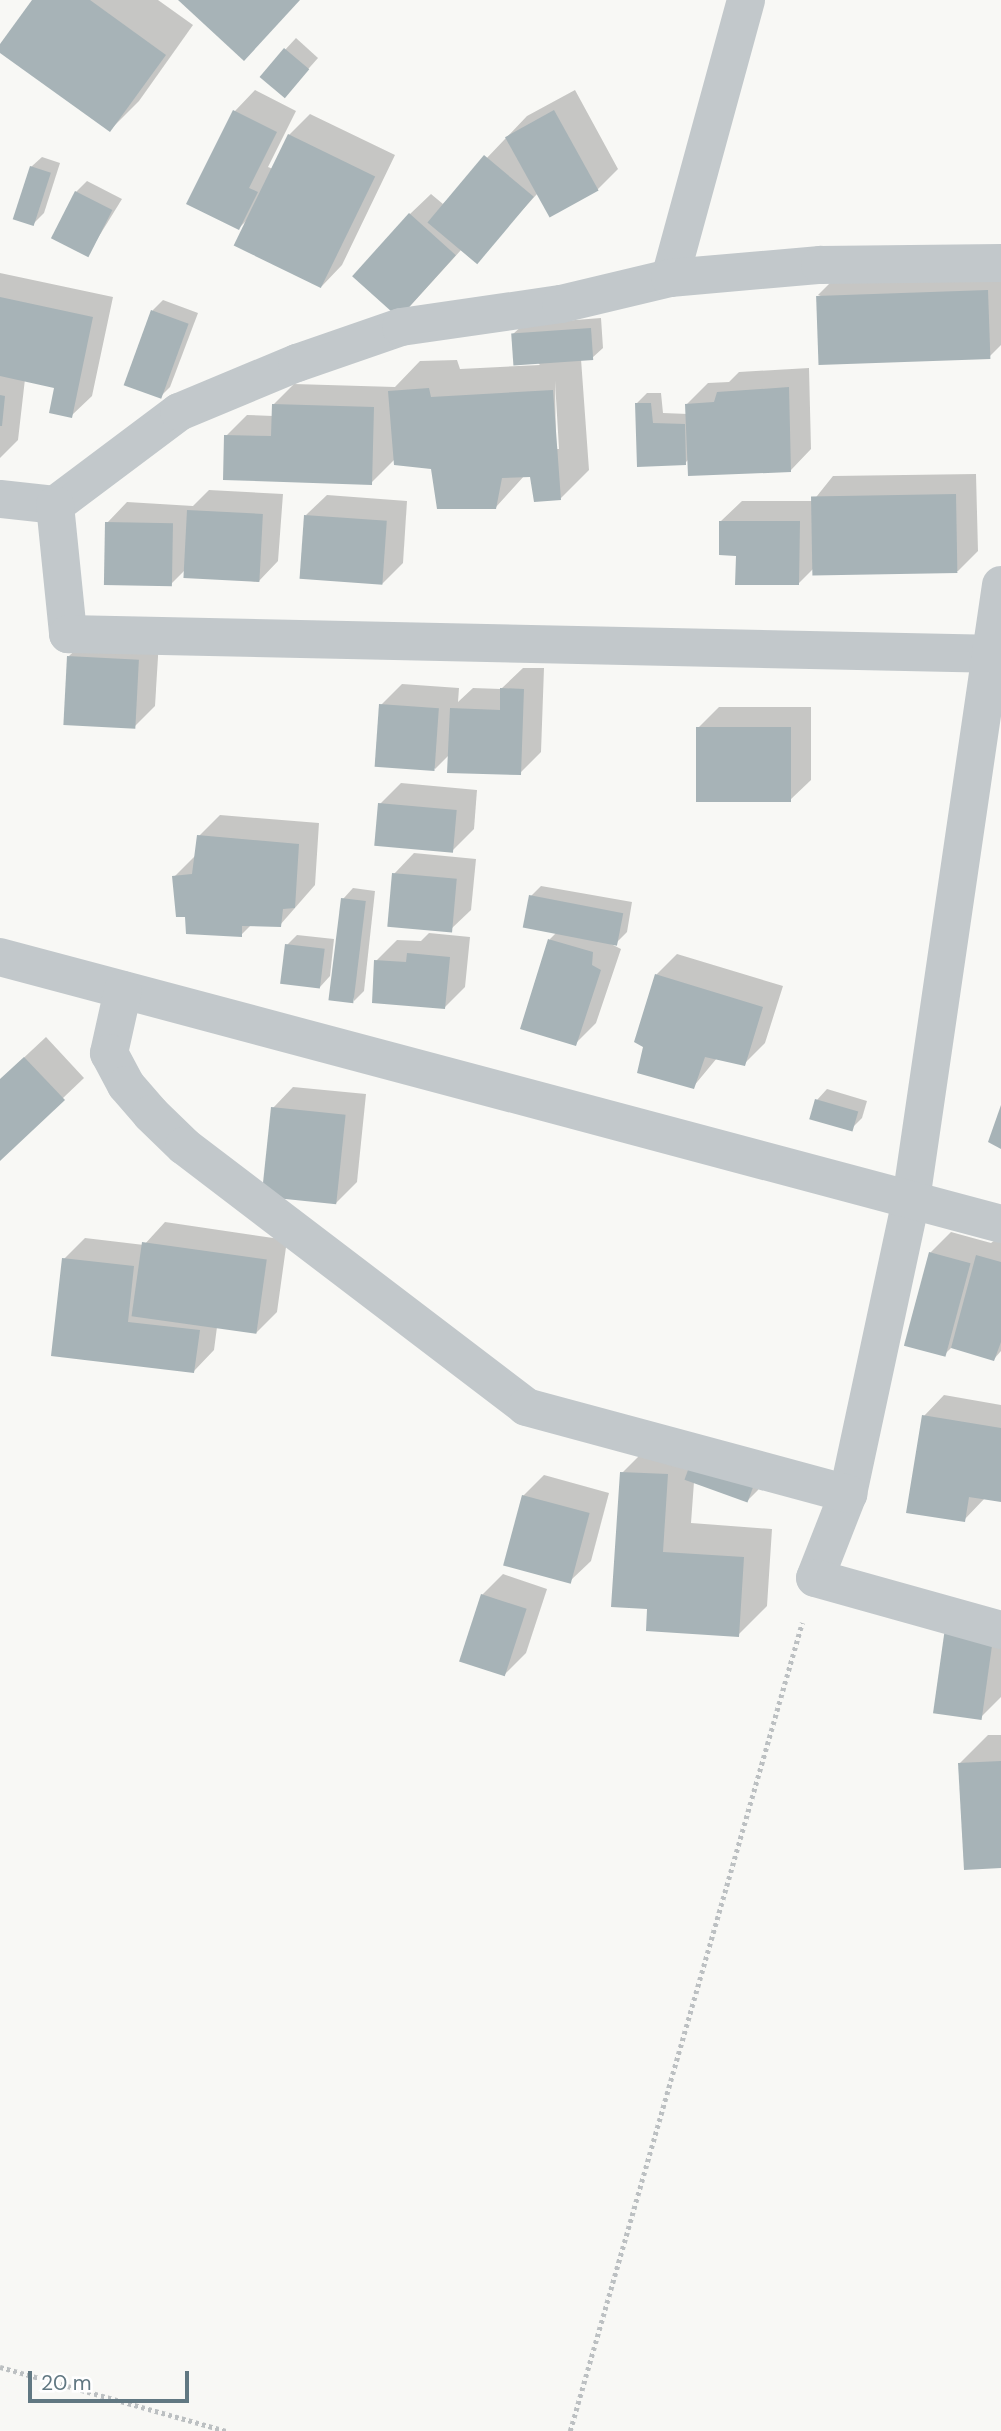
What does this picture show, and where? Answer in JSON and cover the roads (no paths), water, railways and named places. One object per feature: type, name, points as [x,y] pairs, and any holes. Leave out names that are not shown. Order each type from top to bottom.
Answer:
[{"type":"street","points":[[670,278],[746,0]]},
{"type":"street","points":[[0,499],[55,505],[179,412],[298,363],[401,327],[561,304],[670,278],[820,265],[1001,263]]},
{"type":"street","points":[[55,505],[68,635],[995,653]]},
{"type":"street","points":[[1001,585],[995,653],[911,1200],[848,1494],[815,1578],[1001,1630]]},
{"type":"street","points":[[0,957],[1001,1224]]},
{"type":"street","points":[[123,990],[109,1053],[126,1085],[159,1122],[526,1407],[848,1494]]}]
